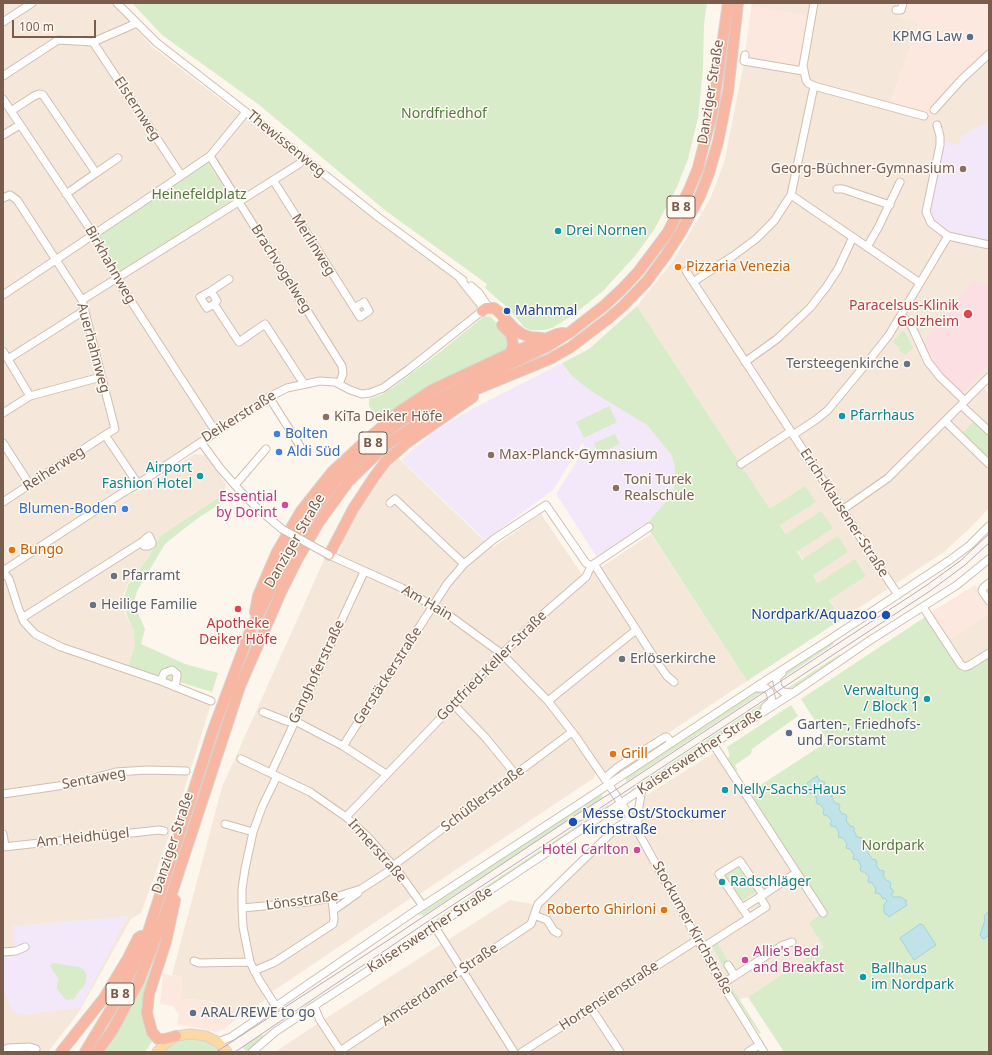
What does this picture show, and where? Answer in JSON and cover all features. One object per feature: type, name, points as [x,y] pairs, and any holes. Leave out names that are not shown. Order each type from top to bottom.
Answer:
[{"type":"highway","name":"Danziger Straße","points":[[85,1052],[120,994],[148,932],[213,730],[250,631],[309,517],[338,478],[375,441],[397,424],[429,403],[548,346],[569,333],[621,290],[638,272],[668,232],[689,190],[700,162],[713,109],[728,3]]},
{"type":"highway","name":"Danziger Straße","points":[[98,1052],[112,1031],[139,981],[164,917],[240,686],[281,592],[297,560],[319,522],[348,482],[385,446],[434,412],[465,394],[550,359],[571,347],[600,326],[623,306],[647,281],[682,232],[700,196],[709,173],[718,142],[728,92],[738,3]]},
{"type":"highway","points":[[485,309],[498,311],[515,329],[522,334],[544,339]]},
{"type":"highway","points":[[485,309],[492,314],[511,334],[513,344],[511,353]]},
{"type":"highway","points":[[250,631],[258,596],[277,552],[302,511],[332,472],[399,412],[432,390],[544,339],[557,334],[569,333]]},
{"type":"highway","points":[[329,555],[353,509],[386,461],[408,442],[490,385]]},
{"type":"highway","points":[[175,884],[176,896],[171,920],[162,957],[149,994],[147,1013],[152,1032],[158,1039],[176,1036]]},
{"type":"highway","points":[[61,1052],[104,998],[125,964],[138,938],[148,932]]},
{"type":"main road","name":"Danziger Straße","points":[[723,43],[721,32],[724,3]]},
{"type":"main road","points":[[157,1052],[176,1036],[191,1034],[199,1034],[218,1042],[227,1052]]},
{"type":"street","points":[[3,22],[32,3]]},
{"type":"street","name":"Thewissenweg","points":[[117,3],[156,42],[246,112],[303,159],[479,293],[485,309]]},
{"type":"street","points":[[814,3],[803,71],[808,83],[814,86],[924,116]]},
{"type":"street","points":[[896,10],[901,10],[903,3]]},
{"type":"street","points":[[3,76],[58,40],[93,42],[137,23]]},
{"type":"street","name":"Elsternweg","points":[[93,42],[181,176]]},
{"type":"street","points":[[934,110],[962,79],[989,54]]},
{"type":"street","points":[[745,56],[744,61],[803,71]]},
{"type":"street","points":[[693,282],[756,239],[774,221],[791,195],[814,86]]},
{"type":"street","points":[[11,111],[34,96],[39,94],[43,95],[96,173]]},
{"type":"street","name":"Birkhahnweg","points":[[3,99],[94,235],[116,278],[216,432]]},
{"type":"street","points":[[3,295],[210,156],[246,112]]},
{"type":"street","points":[[3,136],[20,125]]},
{"type":"street","points":[[937,125],[940,136],[940,145],[926,212],[931,223],[948,236],[989,245]]},
{"type":"street","name":"Brachvogelweg","points":[[210,156],[342,366],[343,374],[339,384]]},
{"type":"street","points":[[66,194],[118,158]]},
{"type":"street","points":[[82,300],[299,164],[303,159]]},
{"type":"street","name":"Merlinweg","points":[[273,180],[354,308]]},
{"type":"street","points":[[867,246],[890,205],[900,182]]},
{"type":"street","points":[[837,190],[843,189],[890,205]]},
{"type":"street","name":"Auerhahnweg","points":[[3,198],[10,194],[17,200],[82,300],[115,428],[105,435]]},
{"type":"street","points":[[791,195],[920,283]]},
{"type":"street","points":[[745,362],[777,339],[810,308],[838,269],[853,236]]},
{"type":"street","points":[[741,464],[817,419],[833,404],[881,345],[948,236]]},
{"type":"street","name":"Erich-Klausener-Straße","points":[[686,271],[898,595]]},
{"type":"street","points":[[210,291],[217,301],[207,308],[200,298],[210,291],[229,279]]},
{"type":"street","points":[[214,304],[239,342],[265,324],[304,384]]},
{"type":"street","name":"Deikerstraße","points":[[3,571],[138,484],[269,396],[287,388],[325,381],[339,384],[360,394],[376,392],[409,370],[485,309]]},
{"type":"street","points":[[8,359],[85,310]]},
{"type":"street","points":[[900,315],[912,327],[928,362],[989,431]]},
{"type":"street","points":[[3,351],[30,396]]},
{"type":"street","points":[[3,413],[30,396],[101,377]]},
{"type":"street","points":[[842,510],[888,478],[989,377]]},
{"type":"street","points":[[269,396],[300,446]]},
{"type":"street","points":[[945,421],[989,464]]},
{"type":"street","points":[[105,435],[138,484]]},
{"type":"street","name":"Reiherweg","points":[[3,502],[105,435]]},
{"type":"street","name":"Am Hain","points":[[201,442],[220,468],[235,485],[256,507],[282,529],[329,555],[402,588],[467,627],[502,654],[548,701],[572,732],[622,803]]},
{"type":"street","points":[[3,443],[30,485]]},
{"type":"street","points":[[235,485],[266,449]]},
{"type":"street","points":[[390,504],[394,499],[464,564]]},
{"type":"street","name":"Gerstäckerstraße","points":[[343,746],[447,584],[464,564],[494,539],[546,505],[586,563],[593,565]]},
{"type":"street","name":"Kaiserswerther Straße","points":[[218,1042],[231,1037],[275,1005],[607,781],[618,767],[667,736],[671,742],[786,666],[898,595],[970,545],[989,526]]},
{"type":"street","name":"Gottfried-Keller-Straße","points":[[346,817],[502,654],[541,616],[586,577],[593,565],[649,527]]},
{"type":"street","points":[[22,618],[142,542]]},
{"type":"street","name":"Kaiserswerther Straße","points":[[252,1052],[275,1032],[642,789],[793,693],[869,641],[957,585],[989,559]]},
{"type":"street","points":[[593,565],[656,662],[674,682]]},
{"type":"street","points":[[3,571],[8,579],[22,618],[33,632],[54,644],[161,681],[212,701]]},
{"type":"street","name":"Ganghoferstraße","points":[[275,1005],[250,962],[243,927],[242,889],[245,869],[253,832],[294,722],[364,572]]},
{"type":"street","points":[[989,583],[983,588],[982,591],[989,601]]},
{"type":"street","points":[[923,607],[963,667],[970,665],[989,653]]},
{"type":"street","points":[[548,701],[636,630]]},
{"type":"street","points":[[786,666],[784,671],[777,677],[776,684],[783,692],[793,693]]},
{"type":"street","points":[[161,681],[164,672],[172,670],[177,674],[175,687]]},
{"type":"street","points":[[753,688],[762,687],[766,688],[770,692],[772,701],[766,706],[765,711]]},
{"type":"street","points":[[453,704],[485,737],[516,774]]},
{"type":"street","points":[[263,712],[286,721],[299,723],[343,746],[386,774]]},
{"type":"street","name":"Schüßlerstraße","points":[[394,866],[572,732]]},
{"type":"street","points":[[713,744],[823,913]]},
{"type":"street","name":"Irmerstraße","points":[[241,759],[310,792],[346,817],[368,837],[394,866],[423,906]]},
{"type":"street","name":"Sentaweg","points":[[3,794],[72,784],[116,772],[147,770],[186,771]]},
{"type":"street","points":[[639,831],[638,812],[642,789]]},
{"type":"street","name":"Stockumer Kirchstraße","points":[[622,803],[639,831],[722,984],[764,1052]]},
{"type":"street","points":[[630,816],[638,821]]},
{"type":"street","name":"Amsterdamer Straße","points":[[340,1052],[531,924],[538,904],[630,816]]},
{"type":"street","points":[[225,824],[253,832]]},
{"type":"street","name":"Am Heidhügel","points":[[4,846],[159,830],[164,831]]},
{"type":"street","points":[[3,834],[4,846]]},
{"type":"street","points":[[702,948],[749,918],[766,907],[740,861],[719,874],[749,918]]},
{"type":"street","name":"Lönsstraße","points":[[334,910],[394,866]]},
{"type":"street","points":[[742,908],[796,873]]},
{"type":"street","name":"Lönsstraße","points":[[242,908],[307,902],[332,898],[361,890]]},
{"type":"street","points":[[254,971],[275,962],[333,924],[334,910],[332,898]]},
{"type":"street","points":[[534,915],[547,920],[554,931],[558,933]]},
{"type":"street","points":[[435,927],[511,1051]]},
{"type":"street","name":"Hortensienstraße","points":[[522,1052],[697,940]]},
{"type":"street","points":[[722,984],[783,945],[792,942]]},
{"type":"street","points":[[3,952],[16,951],[25,948]]},
{"type":"street","points":[[194,961],[199,963],[250,962]]},
{"type":"street","points":[[728,965],[735,976]]},
{"type":"street","points":[[314,1006],[320,1020],[340,1052]]},
{"type":"street","points":[[591,1008],[620,1052]]},
{"type":"street","points":[[748,1052],[759,1045]]},
{"type":"street","points":[[3,1051],[8,1048],[30,1047],[36,1049]]},
{"type":"shaded area","points":[[3,3],[114,3],[151,46],[461,284],[477,302],[477,310],[407,367],[369,391],[359,390],[335,378],[326,377],[314,378],[267,394],[112,495],[3,569]]},
{"type":"shaded area","points":[[752,3],[904,3],[919,24],[889,107],[930,116],[933,109],[989,53],[989,374],[979,385],[989,393],[989,508],[944,552],[842,619],[637,306],[673,261],[710,199],[724,163],[744,62],[760,7],[751,9]]},
{"type":"shaded area","points":[[904,3],[989,3],[989,53],[933,109],[930,116],[889,107],[919,24],[899,17]]},
{"type":"shaded area","points":[[760,7],[815,17],[803,70],[744,62],[751,9]]},
{"type":"shaded area","name":"Georg-Büchner-Gymnasium","points":[[989,121],[989,241],[953,233],[940,226],[934,222],[929,214],[928,207],[944,141],[959,145],[961,136]]},
{"type":"shaded area","name":"Paracelsus-Klinik Golzheim","points":[[973,280],[989,286],[989,365],[962,393],[932,361],[923,343]]},
{"type":"shaded area","name":"Max-Planck-Gymnasium","points":[[562,363],[571,375],[647,425],[672,456],[675,468],[675,483],[672,494],[650,520],[597,557],[556,494],[584,450],[583,442],[553,490],[485,540],[401,460],[431,434],[466,412]]},
{"type":"shaded area","points":[[194,454],[207,455],[226,485],[223,494],[160,536],[150,555],[127,585],[123,598],[125,614],[138,635],[128,667],[211,704],[174,822],[141,913],[131,919],[79,1012],[48,1052],[3,1052],[3,576],[119,500],[144,488]]},
{"type":"shaded area","points":[[397,457],[492,548],[541,514],[583,576],[600,568],[651,534],[747,681],[609,772],[600,769],[542,690],[467,626],[427,597],[383,575],[339,556],[344,535],[373,485]]},
{"type":"shaded area","points":[[332,559],[394,588],[434,609],[495,653],[545,702],[572,735],[596,771],[594,778],[418,895],[411,898],[269,994],[265,1000],[239,1017],[224,1006],[209,1001],[188,999],[181,1000],[182,977],[172,975],[222,787],[324,560]]},
{"type":"shaded area","points":[[975,585],[989,602],[989,614],[947,640],[933,618],[933,611]]},
{"type":"shaded area","points":[[989,614],[989,650],[969,664],[962,664],[947,640]]},
{"type":"shaded area","points":[[715,752],[822,914],[824,947],[748,997],[737,1000],[703,942],[650,844],[639,820],[642,798]]},
{"type":"shaded area","points":[[621,824],[630,824],[690,936],[753,1042],[752,1049],[747,1052],[275,1052],[510,900],[537,905]]},
{"type":"shaded area","points":[[128,916],[80,1008],[21,1015],[21,1013],[13,1013],[3,988],[3,957],[15,956],[13,926]]},
{"type":"shaded area","points":[[163,974],[182,977],[181,1000],[188,999],[209,1001],[224,1006],[239,1017],[224,1029],[216,1032],[177,1025],[179,1015],[173,1006],[160,1004]]},
{"type":"green space","name":"Nordfriedhof","points":[[132,3],[707,3],[704,24],[703,69],[698,118],[688,159],[677,187],[654,230],[635,256],[603,291],[573,315],[552,328],[544,330],[531,330],[525,328],[508,308],[485,288],[487,284],[386,211],[258,104],[162,35]]},
{"type":"green space","name":"Heinefeldplatz","points":[[207,162],[232,200],[118,273],[98,235]]},
{"type":"green space","points":[[637,306],[770,509],[805,486],[816,502],[780,525],[786,534],[821,511],[833,528],[798,551],[796,550],[803,561],[803,559],[838,536],[848,552],[813,575],[818,583],[855,559],[866,576],[829,600],[842,619],[747,681],[645,524],[672,494],[675,483],[675,468],[672,456],[647,425],[591,391],[571,375],[562,363],[589,349]]},
{"type":"green space","points":[[484,316],[491,317],[509,336],[509,351],[439,383],[388,414],[380,416],[373,413],[369,406],[369,399],[381,395],[395,386]]},
{"type":"green space","points":[[902,331],[905,332],[913,348],[905,355],[893,342]]},
{"type":"green space","points":[[609,406],[617,422],[584,438],[576,422]]},
{"type":"green space","points":[[975,420],[989,433],[989,461],[961,435]]},
{"type":"green space","points":[[615,434],[620,444],[598,454],[594,443]]},
{"type":"green space","points":[[222,495],[227,499],[194,521],[165,544],[137,591],[134,604],[145,629],[141,644],[185,664],[218,673],[212,692],[179,682],[178,684],[128,667],[135,644],[134,631],[126,613],[124,598],[128,585],[150,555],[160,536]]},
{"type":"green space","name":"Nordpark","points":[[925,617],[928,618],[963,668],[989,654],[989,1052],[784,1052],[748,997],[824,947],[809,923],[824,912],[747,794],[828,741],[801,699]]},
{"type":"green space","points":[[833,642],[834,644],[780,680],[782,675]]},
{"type":"green space","points":[[840,654],[841,656],[790,689],[786,689]]},
{"type":"green space","points":[[758,691],[764,691],[626,782],[626,778]]},
{"type":"green space","points":[[770,698],[768,704],[633,793],[631,790]]},
{"type":"green space","points":[[791,705],[798,716],[752,749],[751,754],[735,765],[738,771],[732,769],[725,760],[730,756],[727,747]]},
{"type":"green space","points":[[601,794],[603,797],[423,916],[422,914],[420,916],[419,914]]},
{"type":"green space","points":[[608,805],[610,808],[431,926],[429,924]]},
{"type":"green space","points":[[739,865],[757,891],[740,902],[723,875]]},
{"type":"green space","points":[[717,942],[728,962],[731,974],[729,977],[712,946]]},
{"type":"green space","points":[[162,943],[148,993],[154,1039],[145,1052],[105,1052],[134,1003],[147,977],[160,944]]},
{"type":"green space","points":[[53,963],[79,967],[84,970],[86,974],[86,981],[74,999],[66,1000],[57,989],[59,980],[50,966]]},
{"type":"green space","points":[[730,984],[761,1033],[759,1034],[748,1017],[728,985]]},
{"type":"green space","points":[[262,1034],[265,1037],[249,1052],[242,1047]]},
{"type":"green space","points":[[202,1037],[226,1052],[159,1052],[174,1040]]},
{"type":"water","points":[[817,776],[820,781],[825,782],[824,786],[828,792],[832,793],[832,798],[835,803],[839,804],[839,809],[842,814],[847,816],[846,820],[850,826],[854,827],[857,837],[862,838],[861,842],[865,848],[869,849],[868,853],[872,859],[876,860],[879,870],[884,871],[883,876],[891,883],[890,887],[894,892],[891,894],[893,897],[901,897],[907,901],[905,902],[907,905],[889,917],[884,912],[884,905],[887,901],[885,898],[883,899],[880,894],[875,893],[876,889],[872,883],[868,882],[869,877],[865,872],[860,870],[861,866],[858,860],[853,859],[854,855],[850,849],[846,848],[847,844],[843,838],[838,837],[839,833],[836,827],[831,826],[830,823],[832,821],[828,816],[824,815],[824,810],[821,805],[816,803],[817,799],[813,793],[810,794],[810,788],[807,783]]},
{"type":"water","points":[[989,913],[989,933],[987,937],[983,939],[980,935],[985,920],[984,916]]},
{"type":"water","points":[[920,924],[923,925],[936,945],[914,960],[900,938]]},
{"type":"tram line","points":[[216,1052],[927,585],[960,561],[989,534]]},
{"type":"tram line","points":[[235,1052],[424,924],[930,591],[965,565],[989,543]]},
{"type":"place","name":"KPMG Law","points":[[970,37]]},
{"type":"place","name":"Georg-Büchner-Gymnasium","points":[[963,169]]},
{"type":"place","name":"Drei Nornen","points":[[558,231]]},
{"type":"place","name":"Pizzaria Venezia","points":[[678,267]]},
{"type":"place","name":"Mahnmal","points":[[507,311]]},
{"type":"place","name":"Paracelsus-Klinik Golzheim","points":[[968,314]]},
{"type":"place","name":"Tersteegenkirche","points":[[907,364]]},
{"type":"place","name":"Pfarrhaus","points":[[842,416]]},
{"type":"place","name":"KiTa Deiker Höfe","points":[[326,417]]},
{"type":"place","name":"Bolten","points":[[277,434]]},
{"type":"place","name":"Aldi Süd","points":[[279,452]]},
{"type":"place","name":"Max-Planck-Gymnasium","points":[[491,455]]},
{"type":"place","name":"Airport Fashion Hotel","points":[[200,476]]},
{"type":"place","name":"Toni Turek Realschule","points":[[616,488]]},
{"type":"place","name":"Essential by Dorint","points":[[285,505]]},
{"type":"place","name":"Blumen-Boden","points":[[125,509]]},
{"type":"place","name":"Bungo","points":[[12,550]]},
{"type":"place","name":"Pfarramt","points":[[114,576]]},
{"type":"place","name":"Heilige Familie","points":[[93,605]]},
{"type":"place","name":"Apotheke Deiker Höfe","points":[[238,609]]},
{"type":"place","name":"Nordpark/Aquazoo","points":[[886,615]]},
{"type":"place","name":"Erlöserkirche","points":[[622,659]]},
{"type":"place","name":"Verwaltung / Block 1","points":[[927,699]]},
{"type":"place","name":"Garten-, Friedhofs- und Forstamt","points":[[789,733]]},
{"type":"place","name":"Grill","points":[[613,754]]},
{"type":"place","name":"Nelly-Sachs-Haus","points":[[725,790]]},
{"type":"place","name":"Messe Ost/Stockumer Kirchstraße","points":[[573,822]]},
{"type":"place","name":"Hotel Carlton","points":[[637,850]]},
{"type":"place","name":"Radschläger","points":[[722,882]]},
{"type":"place","name":"Roberto Ghirloni","points":[[664,910]]},
{"type":"place","name":"Allie's Bed and Breakfast","points":[[745,960]]},
{"type":"place","name":"Ballhaus im Nordpark","points":[[863,977]]},
{"type":"place","name":"ARAL/REWE to go","points":[[193,1013]]}]
